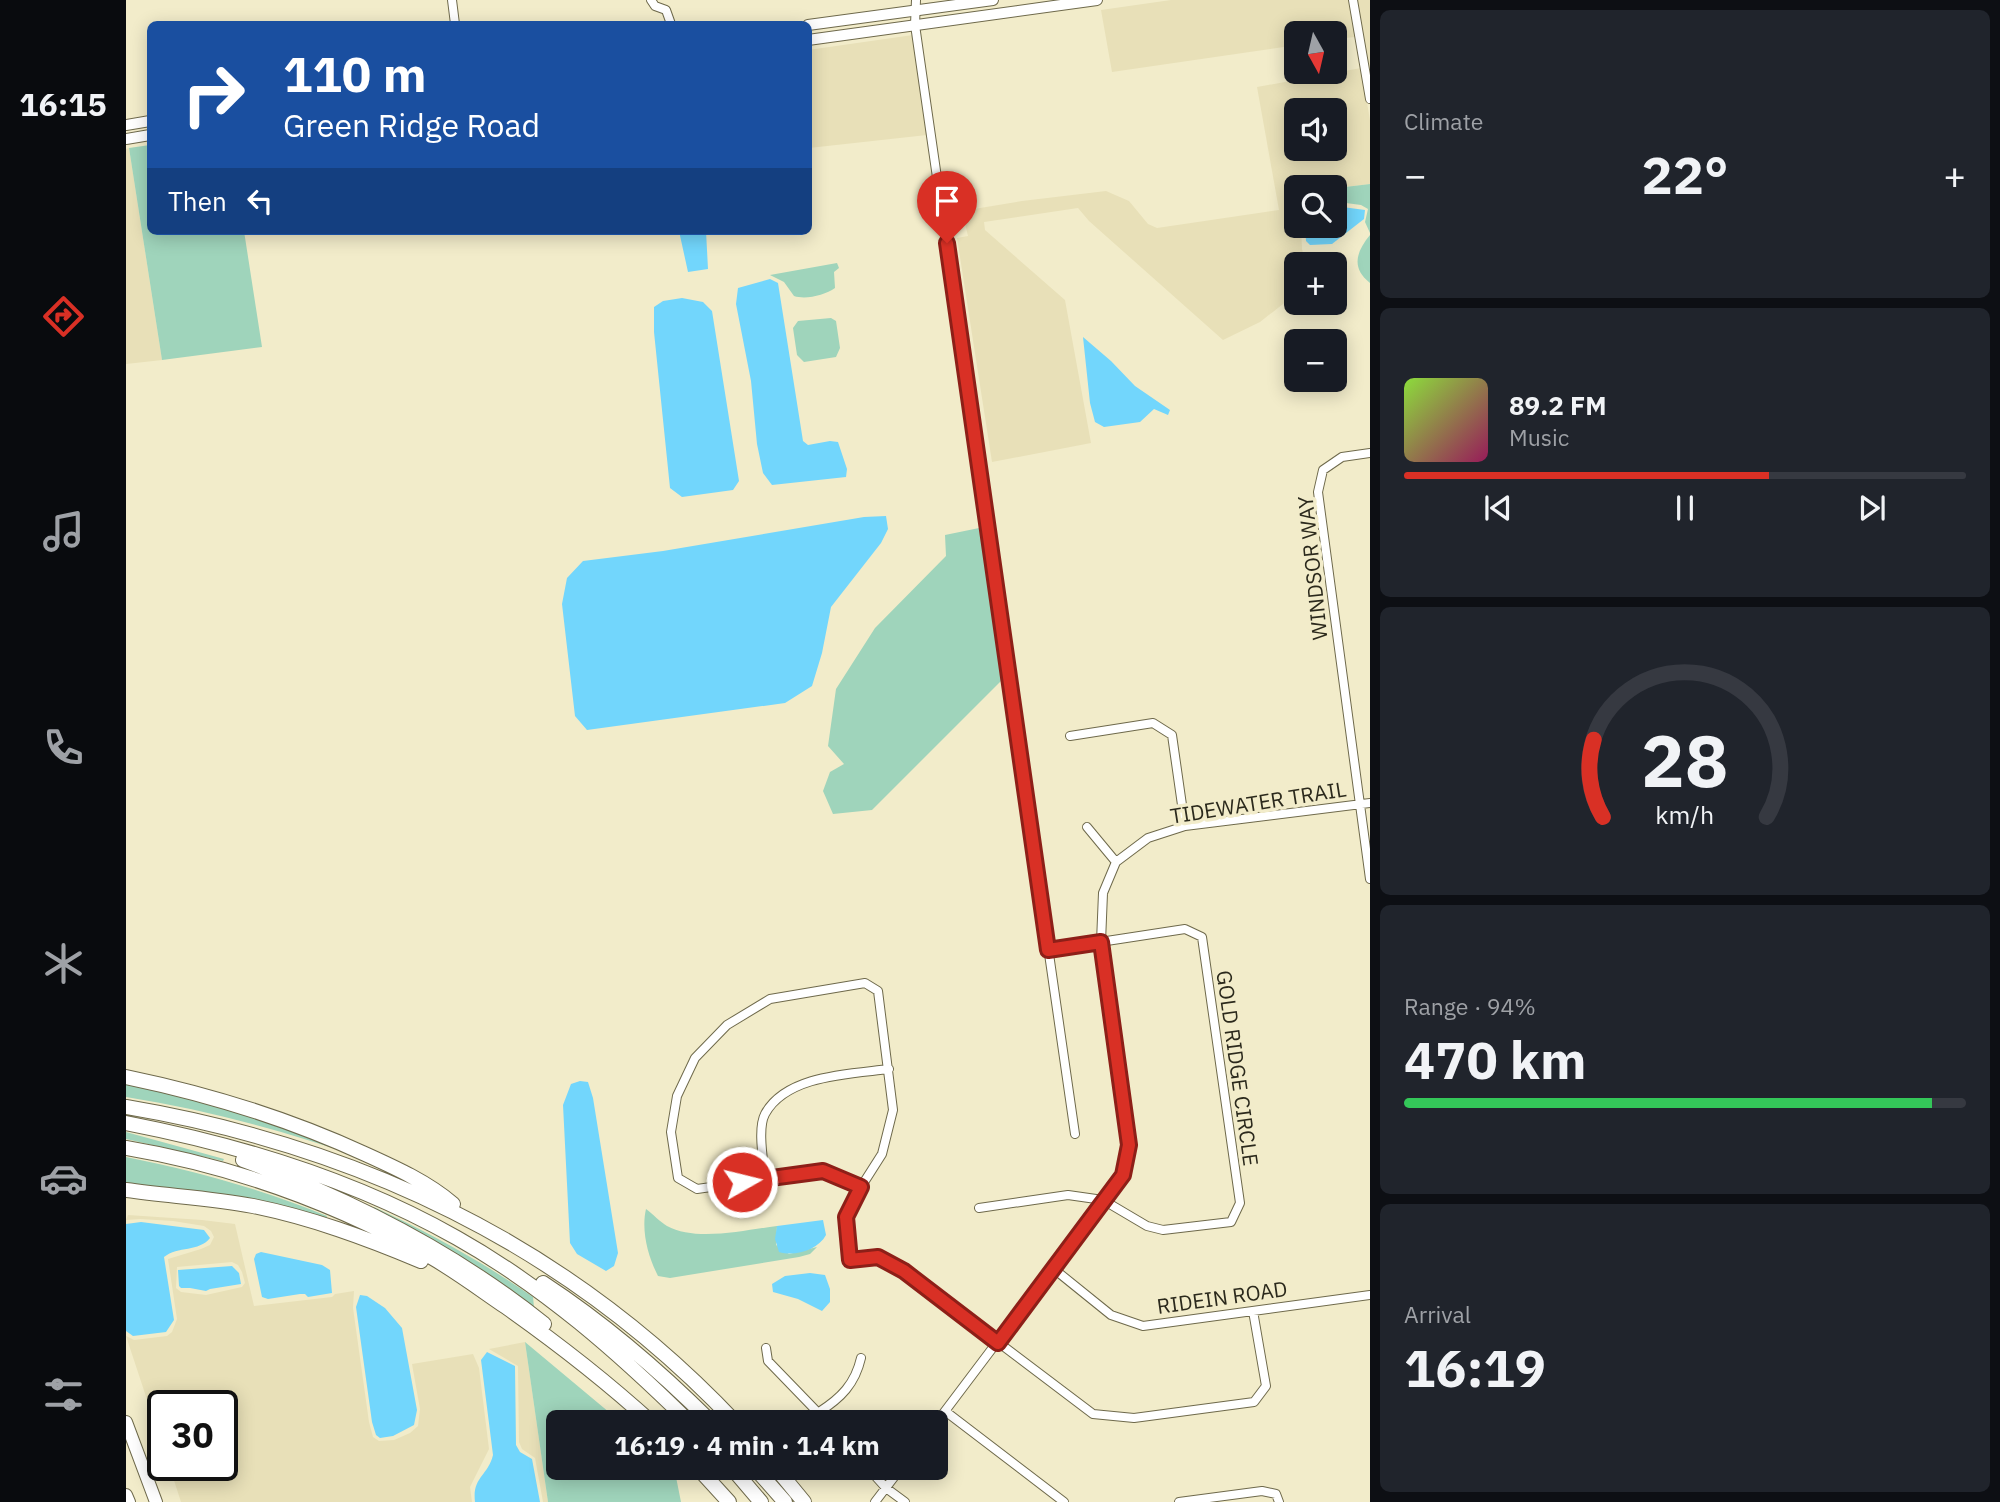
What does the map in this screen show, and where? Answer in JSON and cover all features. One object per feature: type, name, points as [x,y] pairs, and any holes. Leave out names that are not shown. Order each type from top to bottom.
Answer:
[{"type":"highway","points":[[126,1077],[237,1105],[330,1138],[430,1186],[470,1219]]},
{"type":"highway","points":[[126,1107],[234,1129],[310,1152],[384,1179],[470,1219],[556,1270],[646,1337],[723,1410]]},
{"type":"highway","points":[[126,1123],[249,1152],[326,1178],[379,1199],[457,1238],[532,1281],[625,1344],[698,1410]]},
{"type":"highway","points":[[198,1139],[389,1222],[476,1272],[637,1410]]},
{"type":"highway","points":[[126,1148],[210,1167],[306,1199],[407,1245],[535,1322]]},
{"type":"highway","points":[[130,1192],[240,1204],[314,1221],[379,1243],[464,1279]]},
{"type":"highway","points":[[558,1299],[676,1410]]},
{"type":"highway","points":[[709,1480],[729,1502]]},
{"type":"highway","points":[[742,1480],[761,1502]]},
{"type":"highway","points":[[766,1480],[785,1502]]},
{"type":"highway","points":[[786,1480],[804,1502]]},
{"type":"main road","points":[[812,24],[917,5],[993,0]]},
{"type":"main road","points":[[812,39],[1097,0]]},
{"type":"main road","points":[[126,125],[147,122]]},
{"type":"main road","points":[[126,139],[147,136]]},
{"type":"main road","points":[[126,1422],[156,1502]]},
{"type":"main road","points":[[126,1495],[129,1502]]},
{"type":"street","points":[[452,0],[455,21]]},
{"type":"street","points":[[651,0],[655,6],[666,10],[670,21]]},
{"type":"street","points":[[1353,0],[1370,99]]},
{"type":"street","points":[[917,5],[915,25],[1075,1134]]},
{"type":"street","name":"WINDSOR WAY","points":[[1370,453],[1342,457],[1323,470],[1318,492],[1370,879]]},
{"type":"street","points":[[1070,736],[1153,723],[1172,735],[1185,827]]},
{"type":"street","name":"TIDEWATER TRAIL","points":[[946,1410],[1123,1175],[1129,1145],[1101,942],[1102,893],[1116,862],[1148,838],[1185,827],[1370,803]]},
{"type":"street","points":[[1087,827],[1116,862]]},
{"type":"street","name":"GOLD RIDGE CIRCLE","points":[[1048,950],[1185,929],[1202,937],[1240,1203],[1231,1223],[1163,1230],[1147,1226],[1103,1200]]},
{"type":"street","points":[[861,1187],[823,1171],[697,1189],[678,1178],[671,1132],[677,1096],[695,1058],[727,1025],[770,999],[865,983],[878,991],[893,1110],[882,1154],[846,1217],[850,1260],[878,1257],[904,1271],[1093,1414],[1134,1418],[1254,1402],[1266,1386],[1253,1311]]},
{"type":"street","points":[[765,1179],[762,1136],[765,1115],[789,1089],[820,1079],[889,1069]]},
{"type":"street","points":[[979,1208],[1068,1195],[1103,1200]]},
{"type":"street","name":"RIDEIN ROAD","points":[[1054,1269],[1111,1315],[1143,1326],[1370,1295]]},
{"type":"street","points":[[766,1348],[768,1361],[817,1410]]},
{"type":"street","points":[[822,1410],[835,1402],[857,1377],[862,1358]]},
{"type":"street","points":[[948,1413],[1064,1502]]},
{"type":"street","points":[[879,1480],[905,1502]]},
{"type":"street","points":[[875,1502],[892,1480]]},
{"type":"street","points":[[1179,1502],[1262,1491],[1276,1494],[1279,1502]]},
{"type":"shaded area","points":[[1171,0],[1349,0],[1355,37],[1348,38],[1348,21],[1284,21],[1284,47],[1112,72],[1101,10]]},
{"type":"shaded area","points":[[1357,0],[1370,0],[1370,76],[1360,22]]},
{"type":"shaded area","points":[[913,35],[927,135],[812,148],[812,49]]},
{"type":"shaded area","points":[[1361,68],[1370,120],[1370,184],[1347,187],[1347,175],[1284,175],[1284,238],[1302,238],[1303,252],[1284,252],[1284,303],[1260,322],[1223,340],[1089,221],[1078,208],[984,222],[985,230],[1065,300],[1091,443],[992,462],[957,238],[968,236],[962,211],[1106,191],[1129,201],[1148,224],[1157,228],[1279,210],[1257,87],[1284,82],[1348,84],[1348,70]]},
{"type":"shaded area","points":[[129,148],[162,360],[126,364],[126,149]]},
{"type":"shaded area","points":[[128,1215],[235,1224],[254,1306],[332,1297],[335,1294],[354,1291],[353,1308],[369,1422],[373,1437],[379,1441],[394,1440],[418,1426],[420,1409],[412,1364],[473,1354],[479,1368],[489,1449],[470,1487],[472,1502],[181,1502],[174,1481],[238,1481],[238,1390],[147,1390],[147,1400],[126,1336],[134,1340],[167,1336],[172,1332],[177,1319],[168,1259],[210,1245],[214,1237],[204,1226],[126,1220]],"holes":[[[232,1262],[238,1265],[245,1283],[242,1287],[206,1295],[181,1292],[176,1288],[177,1267]]]},
{"type":"shaded area","points":[[525,1342],[548,1502],[543,1502],[535,1458],[522,1449],[519,1442],[518,1366],[489,1349]]},
{"type":"green space","points":[[147,145],[147,235],[245,235],[262,347],[162,360],[129,148]]},
{"type":"green space","points":[[1370,184],[1370,233],[1365,222],[1368,209],[1347,203],[1347,187]]},
{"type":"green space","points":[[1370,235],[1370,283],[1360,272],[1358,260],[1361,248]]},
{"type":"green space","points":[[837,263],[839,268],[834,272],[835,288],[815,296],[794,296],[784,282],[770,275]]},
{"type":"green space","points":[[831,318],[836,321],[840,348],[836,357],[804,362],[797,355],[793,328],[798,321]]},
{"type":"green space","points":[[984,527],[1005,677],[872,810],[833,814],[823,791],[830,772],[844,764],[828,746],[836,689],[875,628],[946,556],[945,535]]},
{"type":"green space","points":[[126,1082],[236,1108],[362,1158],[246,1122],[126,1097]]},
{"type":"green space","points":[[126,1132],[224,1159],[223,1161],[126,1139]]},
{"type":"green space","points":[[126,1157],[228,1182],[327,1216],[325,1221],[126,1185]]},
{"type":"green space","points":[[374,1207],[495,1272],[533,1297],[534,1307],[485,1272]]},
{"type":"green space","points":[[646,1209],[664,1224],[679,1231],[706,1234],[777,1226],[776,1245],[789,1254],[817,1247],[810,1254],[799,1257],[670,1278],[658,1276],[646,1243]]},
{"type":"green space","points":[[525,1342],[606,1410],[546,1410],[546,1480],[677,1480],[681,1502],[548,1502]]},
{"type":"water","points":[[1347,208],[1365,210],[1364,219],[1347,232]]},
{"type":"water","points":[[680,235],[706,235],[708,269],[688,272]]},
{"type":"water","points":[[1306,238],[1340,238],[1332,244],[1310,245]]},
{"type":"water","points":[[770,279],[778,283],[803,441],[808,445],[838,442],[847,469],[846,477],[772,485],[763,473],[757,444],[751,381],[736,304],[738,288]]},
{"type":"water","points":[[682,298],[703,302],[712,311],[739,481],[733,490],[682,497],[670,488],[654,332],[654,307],[663,301]]},
{"type":"water","points":[[1083,337],[1135,386],[1170,410],[1168,415],[1154,409],[1140,422],[1104,427],[1095,422],[1090,403]]},
{"type":"water","points":[[886,516],[888,529],[881,543],[831,607],[812,686],[785,703],[587,730],[575,716],[562,604],[567,578],[583,561],[663,551],[864,517]]},
{"type":"water","points":[[588,1082],[593,1098],[618,1253],[614,1266],[606,1271],[577,1254],[570,1243],[563,1105],[571,1084]]},
{"type":"water","points":[[823,1220],[826,1235],[818,1245],[799,1253],[779,1252],[775,1239],[777,1226]]},
{"type":"water","points":[[141,1222],[204,1230],[210,1238],[200,1245],[164,1257],[174,1320],[166,1332],[133,1336],[126,1331],[126,1224]]},
{"type":"water","points":[[261,1252],[322,1265],[330,1270],[332,1293],[308,1297],[300,1294],[268,1299],[262,1297],[254,1259],[256,1254]]},
{"type":"water","points":[[232,1266],[239,1273],[241,1284],[206,1291],[179,1286],[178,1270]]},
{"type":"water","points":[[810,1273],[825,1275],[830,1289],[830,1302],[822,1311],[798,1299],[773,1292],[772,1284],[785,1276]]},
{"type":"water","points":[[360,1295],[367,1296],[385,1308],[402,1328],[417,1410],[414,1425],[393,1436],[380,1438],[376,1435],[372,1422],[356,1307]]},
{"type":"water","points":[[487,1352],[515,1366],[516,1445],[520,1452],[532,1459],[540,1502],[475,1502],[476,1487],[493,1455],[481,1360]]},
{"type":"route","points":[[742,1182],[823,1171],[861,1187],[846,1217],[850,1260],[878,1257],[904,1271],[998,1343],[1123,1175],[1129,1145],[1101,942],[1048,950],[947,243]]}]
